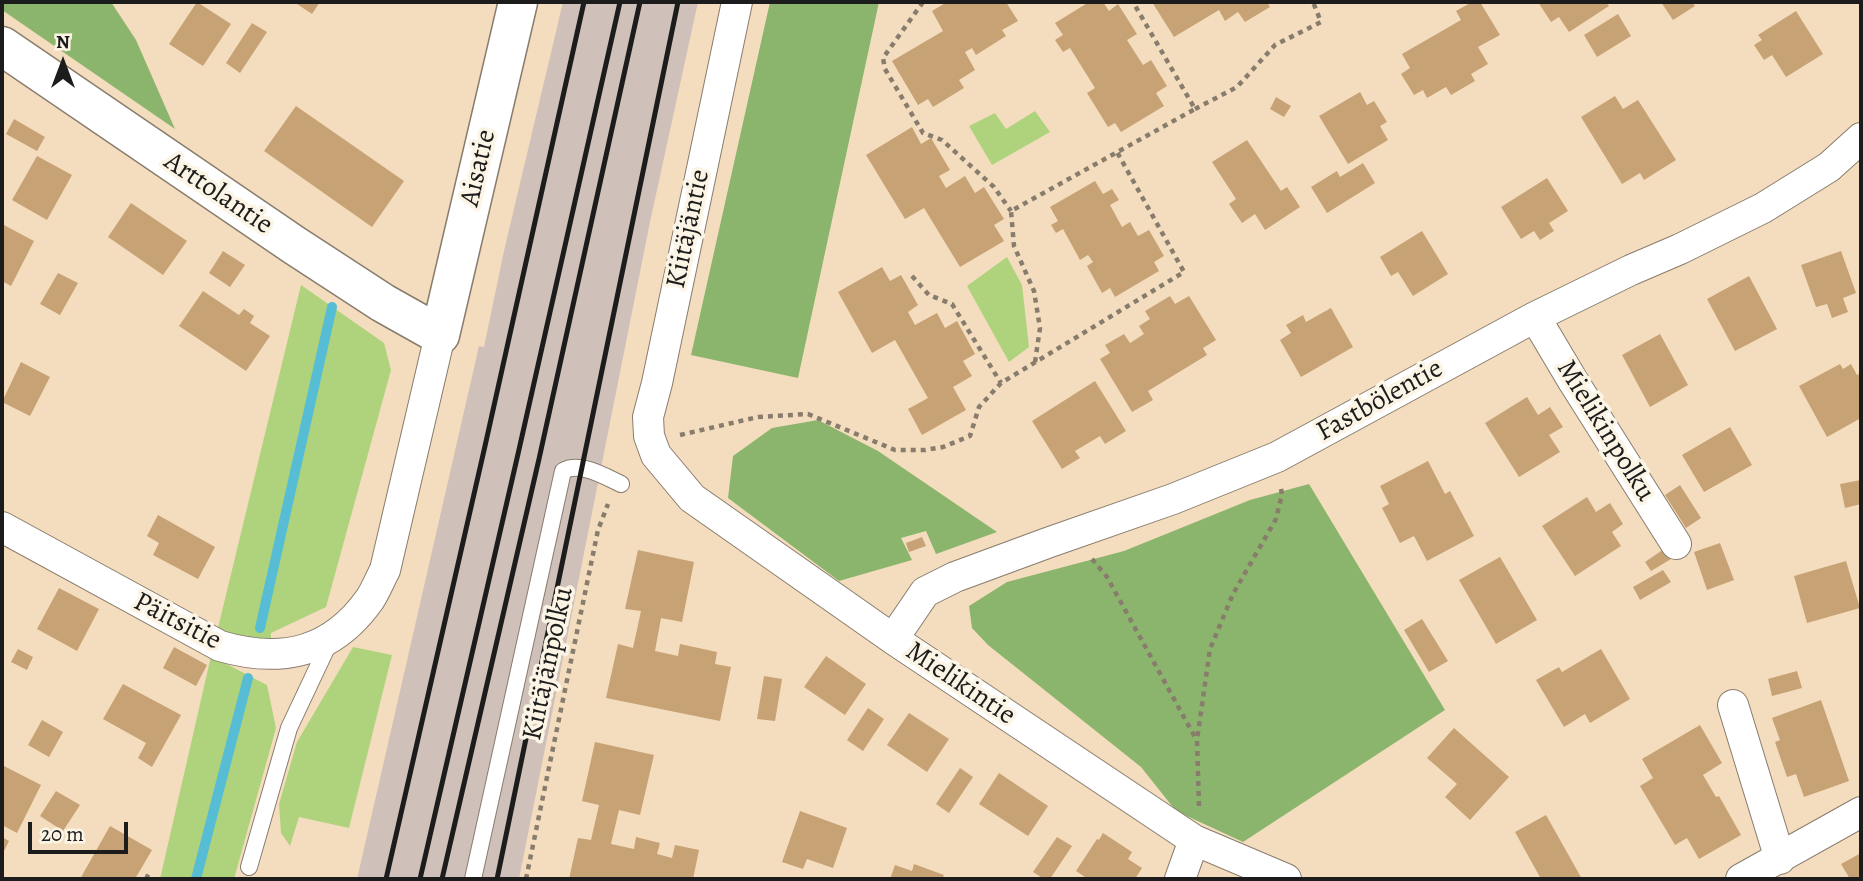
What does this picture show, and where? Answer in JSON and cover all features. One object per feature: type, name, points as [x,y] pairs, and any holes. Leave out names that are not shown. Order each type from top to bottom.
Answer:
[{"type":"street","name":"Aisatie","points":[[440,335],[518,2]]},
{"type":"street","name":"Kiitäjäntie","points":[[664,446],[649,436],[648,417],[737,2]]},
{"type":"street","name":"Arttolantie","points":[[2,46],[294,245],[383,303],[440,335]]},
{"type":"street","name":"Fastbölentie","points":[[893,639],[925,593],[955,577],[1173,499],[1277,457],[1535,317],[1763,208],[1829,167],[1861,138]]},
{"type":"street","name":"Mielikinpolku","points":[[1535,317],[1676,544]]},
{"type":"street","name":"Päitsitie","points":[[2,527],[220,646],[245,653],[282,655],[331,639],[354,620],[372,597],[385,570],[440,335]]},
{"type":"street","name":"Mielikintie","points":[[664,446],[692,498],[893,639],[1194,840],[1286,879]]},
{"type":"street","points":[[1733,705],[1780,859]]},
{"type":"street","points":[[1741,879],[1861,812]]},
{"type":"street","points":[[1180,879],[1194,840]]},
{"type":"lane","points":[[473,879],[563,471],[569,467],[581,468],[621,484]]},
{"type":"lane","points":[[249,867],[289,728],[331,639]]},
{"type":"path","points":[[923,2],[883,58],[885,69],[923,134],[942,140],[995,187],[1011,211],[1014,246],[1034,291],[1040,328],[1035,362]]},
{"type":"path","points":[[1133,2],[1195,109]]},
{"type":"path","points":[[1011,211],[1237,87],[1275,45],[1321,22],[1312,2]]},
{"type":"path","points":[[664,446],[758,416],[808,414],[895,450],[943,447],[970,436],[979,407],[1001,383],[1184,272],[1117,152]]},
{"type":"path","points":[[912,276],[929,295],[952,304],[1001,383]]},
{"type":"path","points":[[1194,840],[1199,819],[1197,740],[1210,649],[1233,594],[1276,519],[1282,494],[1277,457]]},
{"type":"path","name":"Kiitäjänpolku","points":[[526,879],[598,530],[611,495],[621,484]]},
{"type":"path","points":[[1072,534],[1107,577],[1197,740]]},
{"type":"path","points":[[146,879],[149,873]]},
{"type":"shaded area","points":[[563,2],[698,2],[650,222],[519,879],[357,879],[479,346],[484,347]]},
{"type":"green space","points":[[2,2],[111,2],[136,40],[175,129],[2,10]]},
{"type":"green space","points":[[770,2],[879,2],[798,378],[691,355]]},
{"type":"green space","points":[[1035,111],[1050,132],[992,165],[969,126],[995,113],[1006,129]]},
{"type":"green space","points":[[1007,257],[1022,285],[1029,347],[1009,362],[967,286]]},
{"type":"green space","points":[[301,285],[384,343],[391,370],[326,607],[271,633],[271,647],[217,632]]},
{"type":"green space","points":[[818,420],[878,451],[997,532],[936,554],[926,531],[901,538],[912,560],[839,581],[728,498],[733,456],[772,428]]},
{"type":"green space","points":[[1309,484],[1445,710],[1243,842],[1176,811],[1141,767],[988,645],[972,628],[969,606],[1007,582],[1124,551],[1250,500]]},
{"type":"green space","points":[[353,647],[392,655],[349,828],[299,817],[290,846],[281,833],[279,804],[297,742]]},
{"type":"green space","points":[[211,656],[267,685],[276,728],[234,879],[160,879]]},
{"type":"building","points":[[197,2],[231,24],[203,66],[169,44]]},
{"type":"building","points":[[294,2],[320,2],[312,14]]},
{"type":"building","points":[[947,2],[1006,2],[1018,21],[1002,30],[1006,36],[976,55],[972,48],[965,52],[975,70],[959,80],[964,88],[933,107],[928,99],[918,105],[892,61],[943,31],[932,11]]},
{"type":"building","points":[[1089,2],[1103,2],[1109,11],[1118,4],[1137,34],[1127,40],[1143,65],[1151,60],[1167,86],[1156,93],[1164,106],[1121,132],[1115,123],[1108,127],[1087,93],[1095,88],[1070,48],[1063,52],[1055,40],[1063,35],[1055,23]]},
{"type":"building","points":[[1152,2],[1267,2],[1270,7],[1245,22],[1238,12],[1225,21],[1219,10],[1174,37]]},
{"type":"building","points":[[1472,2],[1480,2],[1500,35],[1478,47],[1488,64],[1471,74],[1475,81],[1451,95],[1446,87],[1427,98],[1423,90],[1414,95],[1401,74],[1410,68],[1402,54],[1461,20],[1456,11]]},
{"type":"building","points":[[1538,2],[1606,2],[1609,6],[1569,32],[1559,17],[1551,22]]},
{"type":"building","points":[[1661,2],[1692,2],[1695,6],[1673,20]]},
{"type":"building","points":[[1796,11],[1823,54],[1786,77],[1772,55],[1764,60],[1754,45],[1762,40],[1758,35]]},
{"type":"building","points":[[1618,14],[1631,36],[1597,57],[1584,35]]},
{"type":"building","points":[[252,23],[267,32],[240,73],[226,63]]},
{"type":"building","points":[[1360,92],[1367,105],[1374,101],[1387,122],[1380,126],[1388,140],[1348,164],[1319,116]]},
{"type":"building","points":[[1615,96],[1623,109],[1638,100],[1676,160],[1644,180],[1640,173],[1622,184],[1581,117]]},
{"type":"building","points":[[1276,97],[1291,106],[1284,117],[1270,109]]},
{"type":"building","points":[[296,106],[404,181],[372,227],[264,151]]},
{"type":"building","points":[[14,119],[45,137],[37,151],[6,134]]},
{"type":"building","points":[[912,127],[921,144],[931,138],[950,170],[939,176],[946,188],[965,176],[975,193],[984,187],[1004,219],[994,225],[1004,241],[960,267],[924,208],[905,219],[866,155]]},
{"type":"building","points":[[1247,140],[1281,191],[1287,187],[1300,207],[1265,230],[1255,214],[1242,223],[1229,204],[1236,199],[1212,162]]},
{"type":"building","points":[[37,156],[72,175],[47,220],[12,200]]},
{"type":"building","points":[[1363,163],[1375,183],[1327,213],[1311,187],[1337,171],[1340,177]]},
{"type":"building","points":[[1547,178],[1568,211],[1549,223],[1554,231],[1540,240],[1534,231],[1521,239],[1501,207]]},
{"type":"building","points":[[1095,181],[1103,194],[1112,189],[1119,200],[1110,205],[1122,227],[1130,222],[1138,236],[1149,230],[1164,256],[1154,262],[1159,271],[1115,297],[1110,288],[1102,293],[1087,266],[1093,262],[1088,255],[1080,260],[1063,229],[1056,233],[1051,225],[1058,221],[1050,207]]},
{"type":"building","points":[[131,203],[187,241],[163,275],[108,237]]},
{"type":"building","points":[[2,224],[34,241],[11,286],[2,281]]},
{"type":"building","points":[[1422,231],[1448,274],[1413,296],[1398,272],[1391,276],[1380,257]]},
{"type":"building","points":[[223,251],[245,265],[230,287],[209,273]]},
{"type":"building","points":[[1841,251],[1856,293],[1843,298],[1848,312],[1832,318],[1827,304],[1816,307],[1801,265]]},
{"type":"building","points":[[882,267],[890,281],[901,275],[918,305],[908,312],[915,325],[937,313],[945,328],[957,321],[975,354],[963,361],[972,376],[953,387],[966,410],[922,435],[908,409],[928,398],[895,340],[872,353],[838,292]]},
{"type":"building","points":[[58,273],[78,283],[60,315],[40,304]]},
{"type":"building","points":[[1749,276],[1777,329],[1735,351],[1707,299]]},
{"type":"building","points":[[203,291],[239,315],[244,309],[254,316],[250,323],[270,336],[246,371],[179,326]]},
{"type":"building","points":[[1170,296],[1175,304],[1189,296],[1216,340],[1203,348],[1207,355],[1148,391],[1153,400],[1132,412],[1100,359],[1110,353],[1105,345],[1124,334],[1130,343],[1144,334],[1139,326],[1150,319],[1145,311]]},
{"type":"building","points":[[1331,308],[1353,347],[1301,377],[1280,340],[1291,333],[1286,325],[1303,315],[1306,322]]},
{"type":"building","points":[[1660,334],[1688,385],[1650,407],[1622,355]]},
{"type":"building","points":[[21,362],[50,377],[30,416],[2,402]]},
{"type":"building","points":[[1840,364],[1843,369],[1851,364],[1857,375],[1861,373],[1861,418],[1827,437],[1799,386]]},
{"type":"building","points":[[1095,381],[1126,431],[1105,444],[1100,436],[1075,451],[1080,458],[1062,469],[1032,421]]},
{"type":"building","points":[[1527,397],[1538,415],[1550,407],[1563,427],[1549,435],[1560,452],[1519,477],[1485,423]]},
{"type":"building","points":[[1730,427],[1752,465],[1704,492],[1682,455]]},
{"type":"building","points":[[1428,461],[1445,494],[1450,491],[1474,536],[1427,561],[1414,536],[1400,543],[1382,508],[1389,504],[1380,486]]},
{"type":"building","points":[[1861,480],[1861,504],[1845,508],[1840,484]]},
{"type":"building","points":[[1680,485],[1701,518],[1686,528],[1665,495]]},
{"type":"building","points":[[1587,497],[1596,512],[1610,503],[1623,524],[1612,532],[1621,546],[1575,576],[1542,526]]},
{"type":"building","points":[[158,515],[215,547],[198,579],[153,555],[159,543],[147,536]]},
{"type":"building","points":[[922,537],[926,546],[909,552],[906,543]]},
{"type":"building","points":[[1720,543],[1734,580],[1707,590],[1694,552]]},
{"type":"building","points":[[1664,549],[1671,559],[1651,571],[1645,562]]},
{"type":"building","points":[[638,550],[694,562],[682,622],[661,618],[655,651],[678,656],[680,644],[717,652],[715,664],[731,667],[720,721],[606,698],[618,644],[633,648],[641,611],[625,609]]},
{"type":"building","points":[[1500,557],[1537,620],[1496,644],[1459,580]]},
{"type":"building","points":[[1846,561],[1860,608],[1807,623],[1794,576]]},
{"type":"building","points":[[1663,570],[1671,582],[1640,600],[1633,587]]},
{"type":"building","points":[[59,588],[99,609],[77,651],[37,629]]},
{"type":"building","points":[[1422,619],[1448,661],[1429,672],[1404,630]]},
{"type":"building","points":[[174,647],[207,665],[196,686],[163,668]]},
{"type":"building","points":[[18,649],[33,657],[27,670],[11,662]]},
{"type":"building","points":[[1601,649],[1630,699],[1590,723],[1585,714],[1564,727],[1536,680],[1559,667],[1562,672]]},
{"type":"building","points":[[826,656],[866,684],[845,715],[804,687]]},
{"type":"building","points":[[1797,671],[1802,688],[1772,696],[1768,679]]},
{"type":"building","points":[[764,676],[782,679],[775,721],[757,719]]},
{"type":"building","points":[[123,684],[181,715],[152,767],[138,758],[146,743],[103,719]]},
{"type":"building","points":[[1821,700],[1849,781],[1804,797],[1796,774],[1787,777],[1775,742],[1780,740],[1772,718]]},
{"type":"building","points":[[868,708],[884,719],[863,751],[847,740]]},
{"type":"building","points":[[909,713],[949,739],[927,772],[887,745]]},
{"type":"building","points":[[42,720],[63,732],[49,757],[28,745]]},
{"type":"building","points":[[1700,725],[1722,763],[1703,775],[1716,797],[1719,796],[1741,835],[1699,859],[1687,838],[1675,845],[1640,786],[1653,778],[1642,759]]},
{"type":"building","points":[[1454,728],[1509,777],[1470,820],[1445,797],[1457,784],[1427,758]]},
{"type":"building","points":[[595,742],[654,755],[640,815],[619,810],[611,844],[634,849],[636,837],[660,843],[657,854],[672,858],[675,845],[699,850],[693,879],[569,879],[578,838],[591,840],[599,805],[582,801]]},
{"type":"building","points":[[2,765],[41,785],[17,833],[2,825]]},
{"type":"building","points":[[960,768],[973,777],[949,813],[936,804]]},
{"type":"building","points":[[999,773],[1048,806],[1028,836],[979,804]]},
{"type":"building","points":[[56,791],[80,805],[63,831],[40,816]]},
{"type":"building","points":[[800,811],[847,828],[833,868],[807,859],[803,869],[782,862]]},
{"type":"building","points":[[1546,815],[1582,879],[1541,879],[1515,832]]},
{"type":"building","points":[[110,826],[152,850],[135,879],[80,879]]},
{"type":"building","points":[[1103,833],[1132,852],[1128,859],[1142,868],[1135,879],[1088,879],[1076,871]]},
{"type":"building","points":[[2,837],[9,841],[2,855]]},
{"type":"building","points":[[1057,837],[1072,846],[1050,879],[1044,879],[1033,872]]},
{"type":"building","points":[[1861,853],[1861,879],[1850,879],[1841,864]]},
{"type":"building","points":[[914,864],[944,875],[942,879],[890,879],[895,865],[912,871]]},
{"type":"waterway","points":[[260,628],[332,307]]},
{"type":"waterway","points":[[196,879],[248,678]]},
{"type":"railway","points":[[386,879],[584,2]]},
{"type":"railway","points":[[420,879],[620,2]]},
{"type":"railway","points":[[442,879],[539,459],[640,2]]},
{"type":"railway","points":[[497,879],[678,2]]}]
